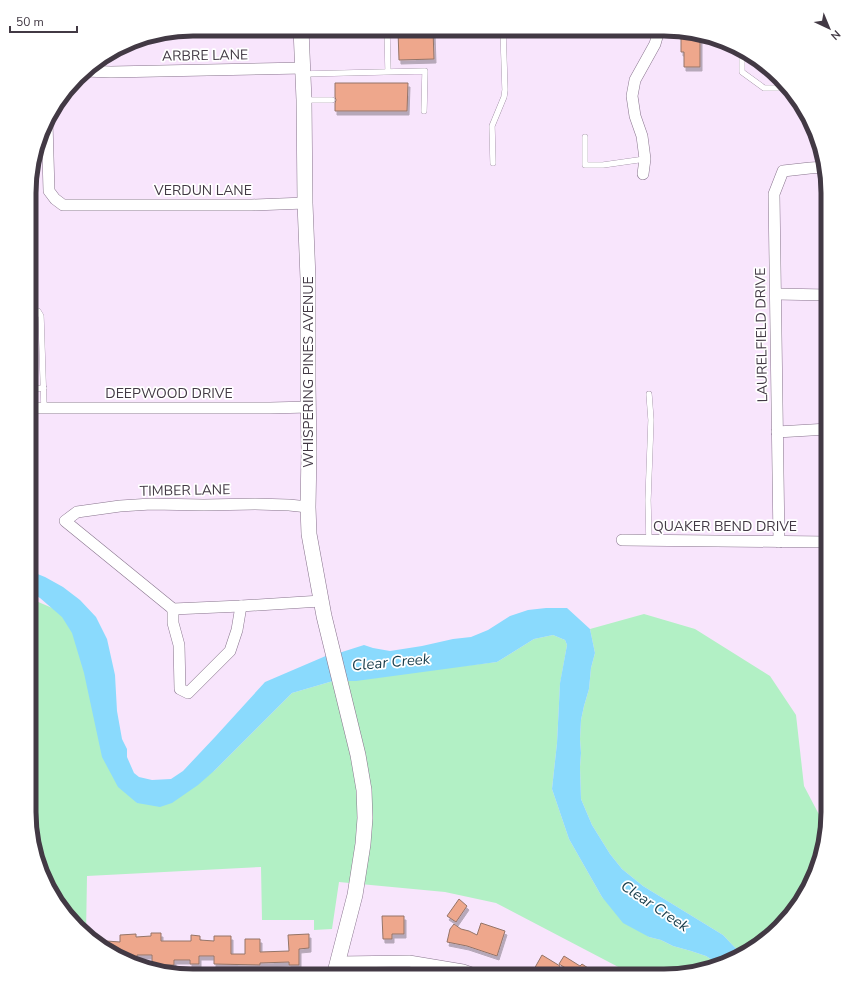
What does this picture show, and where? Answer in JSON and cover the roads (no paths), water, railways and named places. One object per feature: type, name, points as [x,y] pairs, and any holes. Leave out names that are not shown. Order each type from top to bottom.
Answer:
[{"type":"main road","name":"WHISPERING PINES AVENUE","points":[[301,36],[308,279],[309,534],[324,616],[358,755],[364,790],[365,818],[363,844],[355,895],[337,969]]},
{"type":"street","points":[[643,174],[645,159],[642,136],[635,116],[632,96],[635,80],[655,44],[657,36]]},
{"type":"street","name":"ARBRE LANE","points":[[94,71],[111,72],[303,71]]},
{"type":"street","name":"VERDUN LANE","points":[[47,134],[49,191],[55,199],[63,205],[252,205],[305,203]]},
{"type":"street","name":"LAURELFIELD DRIVE","points":[[779,542],[774,194],[783,171],[819,167]]},
{"type":"street","points":[[776,294],[821,295]]},
{"type":"street","name":"DEEPWOOD DRIVE","points":[[36,408],[270,408],[309,406]]},
{"type":"street","points":[[778,432],[821,429]]},
{"type":"street","name":"TIMBER LANE","points":[[173,609],[65,521],[77,512],[120,506],[151,504],[255,504],[308,507]]},
{"type":"street","name":"QUAKER BEND DRIVE","points":[[622,540],[821,542]]},
{"type":"street","points":[[241,606],[237,630],[230,651],[188,693],[180,689],[179,645],[173,623],[173,609],[321,600]]},
{"type":"street","points":[[337,969],[409,961],[444,969]]},
{"type":"lane","points":[[387,36],[388,71]]},
{"type":"lane","points":[[493,163],[492,126],[504,97],[503,36]]},
{"type":"lane","points":[[742,57],[742,72],[764,88],[781,88]]},
{"type":"lane","points":[[303,71],[425,71],[424,110]]},
{"type":"lane","points":[[304,100],[332,100]]},
{"type":"lane","points":[[585,137],[585,165],[603,165],[645,159]]},
{"type":"lane","points":[[36,311],[38,311],[41,316],[44,408]]},
{"type":"lane","points":[[36,389],[44,388]]},
{"type":"lane","points":[[649,394],[649,541]]},
{"type":"water","name":"Clear Creek","points":[[36,573],[63,587],[80,600],[96,617],[107,639],[115,675],[117,711],[122,739],[127,749],[127,757],[134,773],[139,777],[152,780],[171,779],[183,771],[265,682],[328,655],[364,645],[390,651],[471,637],[488,630],[510,616],[528,610],[567,608],[590,629],[595,653],[591,668],[589,689],[581,720],[580,739],[581,799],[592,825],[610,854],[622,869],[643,886],[723,935],[738,950],[714,961],[706,956],[649,937],[623,923],[602,897],[569,839],[552,789],[557,743],[560,683],[567,645],[565,640],[553,635],[534,639],[497,662],[356,681],[333,681],[292,693],[198,785],[172,803],[160,807],[137,803],[118,787],[102,757],[84,673],[72,633],[62,617],[36,596]]}]
